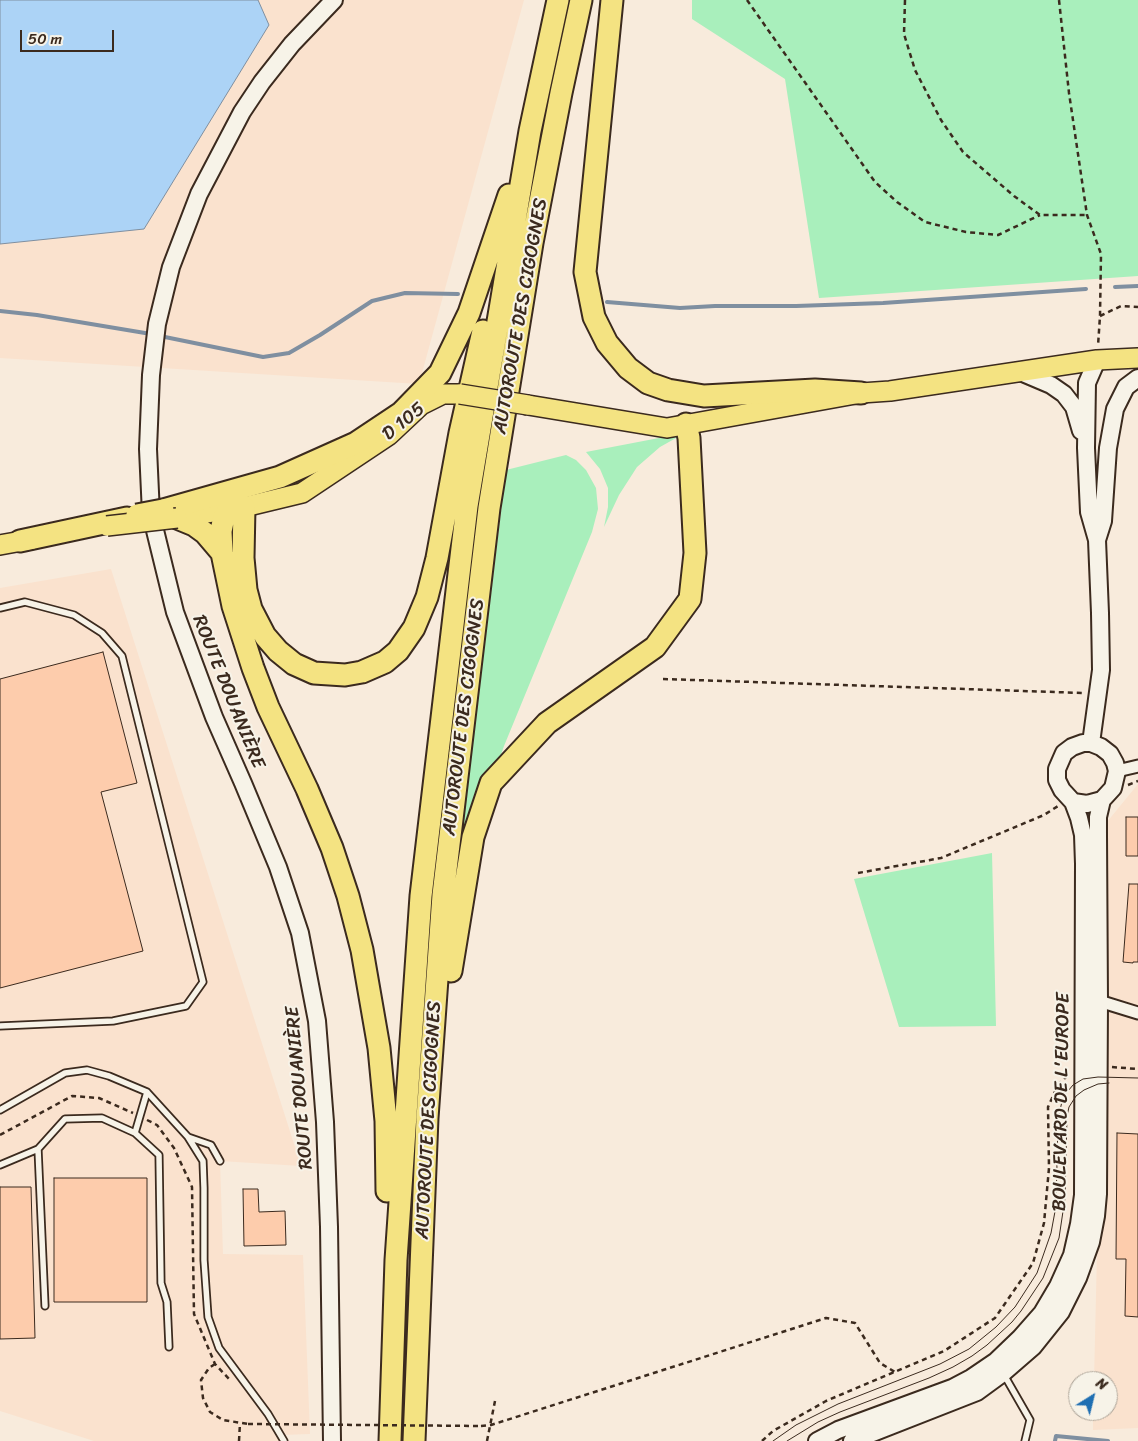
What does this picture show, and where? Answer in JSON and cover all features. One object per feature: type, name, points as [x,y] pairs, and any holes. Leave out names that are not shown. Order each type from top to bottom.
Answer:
[{"type":"highway","name":"AUTOROUTE DES CIGOGNES","points":[[390,1441],[396,1260],[421,896],[464,526],[530,131],[558,0]]},
{"type":"highway","name":"AUTOROUTE DES CIGOGNES","points":[[414,1441],[427,1118],[443,895],[489,508],[532,244],[581,0]]},
{"type":"highway","points":[[612,0],[584,272],[594,317],[607,343],[628,368],[648,383],[668,390],[704,396],[815,390],[860,393]]},
{"type":"highway","points":[[396,1260],[389,1226],[386,1121],[378,1048],[360,941],[332,848],[307,789],[268,707],[253,668],[233,606],[222,553],[221,531],[224,517],[238,508],[246,590],[251,609],[265,636],[278,651],[294,664],[314,673],[345,675],[362,672],[385,662],[398,651],[414,628],[422,611],[437,558],[460,433],[530,131]]},
{"type":"highway","points":[[10,543],[137,515],[170,514],[280,478],[356,443],[400,413],[440,373],[470,313],[530,131]]},
{"type":"highway","points":[[427,1118],[442,1086],[456,931],[473,837],[491,783],[547,723],[655,647],[690,599],[695,553],[689,438],[676,426]]},
{"type":"highway","points":[[170,514],[194,525],[205,533],[222,553]]},
{"type":"main road","name":"D 105","points":[[238,508],[302,493],[389,435],[421,405],[443,394],[460,394],[676,426],[860,393],[890,391],[1097,360],[1138,358]]},
{"type":"main road","points":[[10,543],[170,514],[238,508]]},
{"type":"street","name":"ROUTE DOUANIÈRE","points":[[333,1435],[326,1141],[317,1021],[300,933],[278,867],[214,717],[175,612],[152,514],[148,449],[150,375],[158,324],[172,267],[196,201],[242,112],[262,82],[292,44],[334,0]]},
{"type":"street","points":[[1091,743],[1101,670],[1097,540],[1089,512],[1086,448],[1086,383],[1097,360]]},
{"type":"street","points":[[1018,371],[1051,385],[1064,394],[1074,407],[1086,448]]},
{"type":"street","points":[[1097,540],[1103,521],[1108,448],[1115,410],[1126,387],[1138,378]]},
{"type":"street","points":[[1084,743],[1091,743],[1102,747],[1110,754],[1117,772],[1113,788],[1102,800],[1087,804],[1072,800],[1062,790],[1057,780],[1060,759],[1072,747],[1084,743]]},
{"type":"street","points":[[1117,772],[1138,766]]},
{"type":"street","name":"BOULEVARD DE L'EUROPE","points":[[852,1441],[977,1392],[1000,1367],[1020,1338],[1042,1313],[1058,1286],[1072,1255],[1079,1224],[1083,1176],[1084,864],[1083,835],[1072,800]]},
{"type":"street","name":"BOULEVARD DE L'EUROPE","points":[[816,1441],[838,1430],[952,1388],[971,1378],[1000,1367],[1033,1347],[1061,1312],[1078,1278],[1091,1242],[1098,1194],[1098,817],[1102,800]]},
{"type":"street","points":[[1099,1001],[1138,1013]]},
{"type":"lane","points":[[0,608],[25,602],[74,615],[102,633],[122,656],[203,982],[186,1006],[113,1021],[0,1026]]},
{"type":"lane","points":[[0,1110],[65,1073],[87,1070],[109,1076],[147,1092],[188,1137],[203,1161],[204,1260],[208,1316],[220,1348],[268,1414],[284,1441]]},
{"type":"lane","points":[[134,1133],[147,1092]]},
{"type":"lane","points":[[0,1165],[38,1150],[65,1119],[102,1118],[134,1133],[159,1155],[161,1283],[167,1302],[169,1347]]},
{"type":"lane","points":[[188,1137],[211,1145],[220,1161]]},
{"type":"lane","points":[[38,1150],[45,1306]]},
{"type":"lane","points":[[1000,1367],[1030,1420],[1025,1441]]},
{"type":"path","points":[[747,0],[875,182],[925,222],[966,232],[998,235],[1040,215],[1087,215]]},
{"type":"path","points":[[905,0],[904,34],[914,70],[941,120],[963,152],[1014,196],[1040,215]]},
{"type":"path","points":[[1059,0],[1087,215],[1100,254],[1100,316],[1097,360]]},
{"type":"path","points":[[1100,316],[1121,306],[1138,307]]},
{"type":"path","points":[[663,679],[1099,694]]},
{"type":"path","points":[[858,873],[941,858],[1044,816],[1072,800]]},
{"type":"path","points":[[762,1441],[773,1432],[826,1401],[944,1351],[995,1318],[1033,1263],[1044,1223],[1049,1168],[1048,1107],[1058,1085],[1066,1075],[1076,1070]]},
{"type":"path","points":[[215,1364],[209,1368],[201,1380],[203,1398],[210,1412],[223,1420],[248,1424],[491,1425],[826,1318],[855,1323],[880,1362],[895,1372]]},
{"type":"path","points":[[487,1441],[494,1400]]},
{"type":"path","points":[[320,1422],[333,1435],[345,1421]]},
{"type":"path","points":[[239,1441],[240,1423]]},
{"type":"shaded area","points":[[0,0],[524,0],[419,384],[0,358]]},
{"type":"shaded area","points":[[111,569],[301,1166],[220,1161],[223,1254],[303,1255],[310,1434],[281,1435],[280,1441],[94,1441],[0,1411],[0,588]]},
{"type":"shaded area","points":[[1138,784],[1138,1428],[1093,1430],[1093,1421],[1118,1421],[1118,1371],[1094,1371],[1107,822]]},
{"type":"green space","points":[[692,0],[1138,0],[1138,276],[819,298],[785,79],[692,19]]},
{"type":"green space","points":[[685,433],[660,447],[637,467],[619,495],[604,527],[608,507],[608,488],[600,469],[586,452]]},
{"type":"green space","points":[[566,455],[576,460],[586,470],[596,488],[598,509],[592,532],[504,746],[475,829],[454,898],[506,470]]},
{"type":"green space","points":[[992,853],[996,1026],[899,1027],[854,879]]},
{"type":"water","points":[[0,0],[258,0],[269,25],[144,229],[0,244]]},
{"type":"building","points":[[103,652],[137,783],[101,792],[143,951],[0,988],[0,679]]},
{"type":"building","points":[[1126,817],[1138,817],[1138,856],[1126,856]]},
{"type":"building","points":[[1129,884],[1138,884],[1138,962],[1133,963],[1123,962]]},
{"type":"building","points":[[1117,1133],[1138,1134],[1138,1317],[1125,1316],[1126,1259],[1116,1259]]},
{"type":"building","points":[[54,1178],[147,1178],[147,1302],[54,1302]]},
{"type":"building","points":[[0,1187],[31,1187],[35,1338],[0,1339]]},
{"type":"building","points":[[243,1189],[258,1189],[259,1212],[285,1211],[286,1245],[244,1246]]},
{"type":"waterway","points":[[1115,287],[1138,286]]},
{"type":"waterway","points":[[607,302],[680,308],[796,306],[883,303],[1086,289]]},
{"type":"waterway","points":[[160,336],[263,357],[289,353],[372,301],[405,293],[458,294]]},
{"type":"waterway","points":[[0,311],[37,315],[151,334]]},
{"type":"waterway","points":[[1055,1441],[1056,1436],[1108,1441]]},
{"type":"tram line","points":[[773,1441],[796,1425],[838,1404],[940,1364],[969,1349],[996,1327],[1015,1307],[1037,1273],[1051,1233],[1056,1206],[1058,1119],[1063,1097],[1073,1085],[1083,1079],[1098,1077],[1138,1078]]},
{"type":"tram line","points":[[787,1441],[818,1422],[840,1412],[953,1367],[987,1345],[1012,1322],[1043,1278],[1059,1238],[1065,1198],[1067,1116],[1069,1107],[1076,1096],[1084,1090],[1098,1084],[1109,1083]]}]
